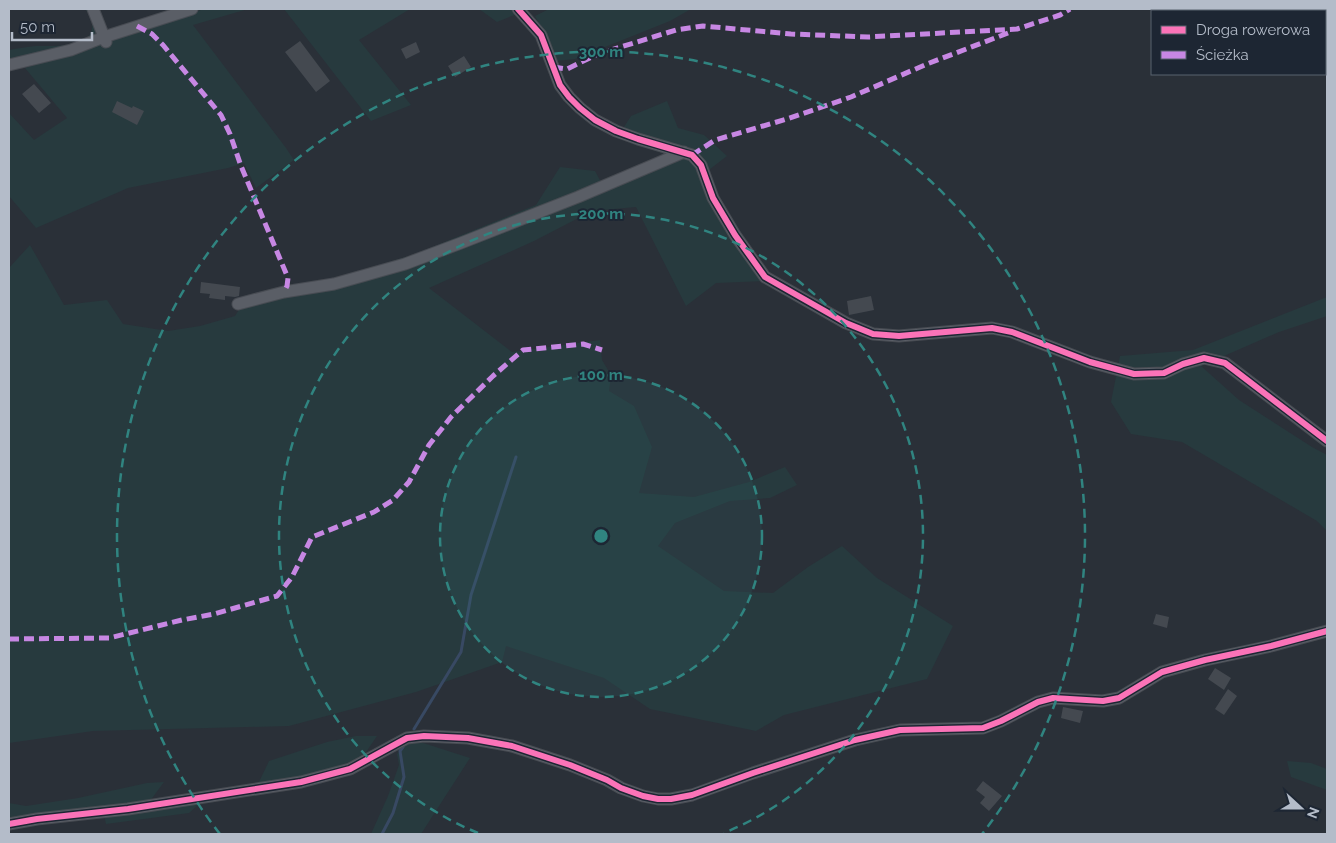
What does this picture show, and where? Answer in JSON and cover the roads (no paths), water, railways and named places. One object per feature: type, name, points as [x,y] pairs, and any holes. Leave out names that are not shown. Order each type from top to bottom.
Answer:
[{"type":"street","points":[[93,9],[105,40]]},
{"type":"street","points":[[9,65],[105,40],[192,9]]},
{"type":"street","points":[[518,9],[541,35],[560,85],[580,108],[595,120],[616,131],[692,155],[701,165],[713,198],[730,228],[765,277],[846,323],[873,334],[899,336],[992,328],[1012,332],[1090,362],[1134,374],[1164,374],[1183,364],[1204,358],[1225,363],[1327,442]]},
{"type":"street","points":[[238,304],[284,292],[334,284],[406,264],[533,215],[684,152]]},
{"type":"street","points":[[9,824],[128,809],[301,782],[350,769],[407,738],[424,736],[468,738],[512,746],[570,765],[642,796],[671,799],[692,795],[855,740],[900,730],[982,728],[1046,699],[1103,701],[1119,698],[1162,672],[1327,631]]},
{"type":"waterway","points":[[414,729],[461,652],[471,595],[516,457]]},
{"type":"waterway","points":[[382,834],[393,813],[404,777],[400,751],[403,747]]}]
